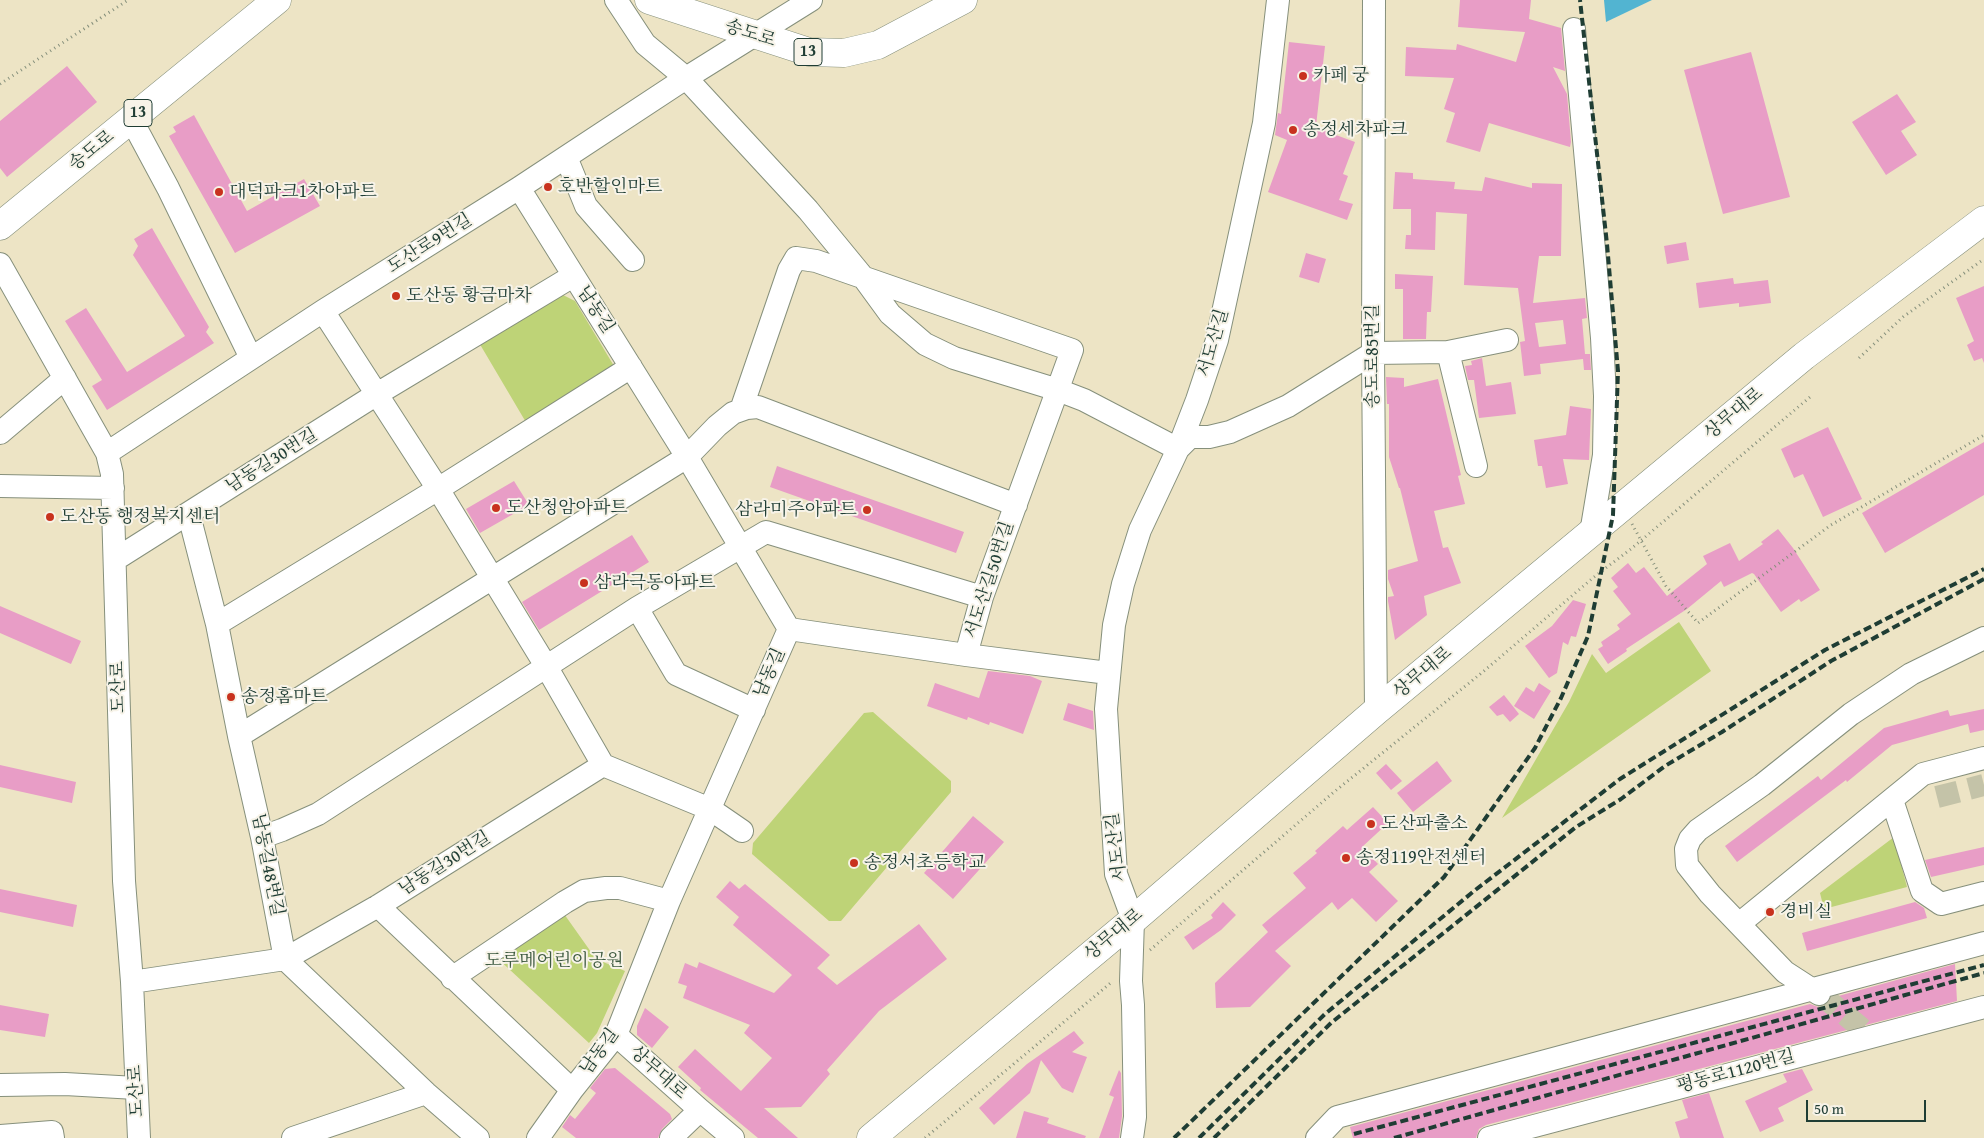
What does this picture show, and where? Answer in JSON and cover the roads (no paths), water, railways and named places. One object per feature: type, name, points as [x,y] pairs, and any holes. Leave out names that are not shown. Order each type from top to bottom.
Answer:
[{"type":"main road","name":"송도로","points":[[0,226],[277,0]]},
{"type":"main road","name":"송도로","points":[[648,0],[809,52],[844,53],[878,45],[963,0]]},
{"type":"main road","name":"상무대로","points":[[871,1138],[1133,920],[1376,711],[1804,356],[1984,220]]},
{"type":"street","points":[[616,0],[645,44],[686,78],[808,210],[863,277],[890,314],[925,344],[954,358],[1058,390],[1084,400],[1178,449],[1190,437],[1209,437],[1230,432],[1288,406],[1373,353],[1448,352],[1507,340]]},
{"type":"street","name":"도산로9번길","points":[[107,453],[323,311],[811,0]]},
{"type":"street","name":"서도산길","points":[[1132,1138],[1135,1117],[1131,966],[1133,920],[1116,874],[1106,709],[1114,625],[1140,530],[1178,449],[1197,400],[1219,331],[1264,123],[1278,0]]},
{"type":"street","name":"송도로85번길","points":[[1374,0],[1373,353],[1376,711]]},
{"type":"street","points":[[1574,29],[1602,338],[1605,396],[1604,455],[1591,533]]},
{"type":"street","points":[[130,119],[168,188],[251,358]]},
{"type":"street","points":[[566,157],[586,206],[633,260]]},
{"type":"street","name":"남동길","points":[[518,188],[687,457],[789,629],[669,901],[616,1034],[572,1090],[538,1138]]},
{"type":"street","points":[[741,410],[789,270],[796,258],[816,261],[863,277]]},
{"type":"street","name":"도산로","points":[[0,264],[107,453],[112,474],[124,881],[132,982],[140,1138]]},
{"type":"street","name":"남동길30번길","points":[[116,559],[378,394],[573,276]]},
{"type":"street","name":"서도산길50번길","points":[[863,277],[1072,350],[982,597],[966,655]]},
{"type":"street","points":[[323,311],[438,489],[546,666],[603,765],[710,810],[742,831]]},
{"type":"street","points":[[1448,352],[1476,466]]},
{"type":"street","points":[[217,624],[438,489],[631,367]]},
{"type":"street","points":[[0,433],[65,378]]},
{"type":"street","points":[[239,736],[687,457],[717,426],[733,413],[741,410],[758,407],[1016,505]]},
{"type":"street","points":[[0,486],[113,488]]},
{"type":"street","name":"남동길48번길","points":[[188,515],[217,624],[286,959]]},
{"type":"street","points":[[262,836],[282,830],[318,814],[637,608],[766,532],[982,597]]},
{"type":"street","points":[[637,608],[676,674],[754,710]]},
{"type":"street","points":[[789,629],[966,655],[1108,673]]},
{"type":"street","points":[[1816,992],[1785,972],[1710,894],[1687,865],[1686,849],[1690,839],[1702,826],[1762,785],[1851,714],[1911,674],[1984,638]]},
{"type":"street","points":[[1739,924],[1923,774],[1984,758]]},
{"type":"street","name":"남동길30번길","points":[[286,959],[378,906],[603,765]]},
{"type":"street","points":[[1892,800],[1922,891],[1941,904],[1984,894]]},
{"type":"street","points":[[452,978],[565,902],[584,892],[606,888],[620,888],[669,901]]},
{"type":"street","name":"남동길","points":[[378,906],[572,1090]]},
{"type":"street","points":[[1317,1138],[1337,1117],[1816,992],[1984,943]]},
{"type":"street","points":[[132,982],[286,959],[426,1093],[478,1138]]},
{"type":"street","name":"평동로1120번길","points":[[1489,1138],[1984,1008]]},
{"type":"street","name":"상무대로","points":[[616,1034],[733,1138]]},
{"type":"street","points":[[0,1085],[65,1084],[136,1088]]},
{"type":"street","points":[[293,1138],[426,1093]]},
{"type":"street","name":"상무대로","points":[[670,1138],[700,1110]]},
{"type":"street","points":[[0,1136],[52,1132],[53,1138]]},
{"type":"water","points":[[1604,0],[1652,0],[1606,22]]},
{"type":"tunnel","points":[[1937,797],[1984,785]]},
{"type":"tunnel","points":[[1820,994],[1872,1037]]},
{"type":"railway","points":[[1174,1138],[1444,877],[1535,748],[1561,698],[1588,636],[1613,515],[1618,371],[1607,244],[1580,0]]},
{"type":"railway","points":[[1199,1138],[1325,1014],[1474,891],[1620,779],[1825,650],[1984,569]]},
{"type":"railway","points":[[1214,1138],[1331,1023],[1576,827],[1621,799],[1665,766],[1722,732],[1831,661],[1984,579]]},
{"type":"railway","points":[[1354,1134],[1984,965]]},
{"type":"railway","points":[[1394,1138],[1984,973]]},
{"type":"place","name":"카페 궁","points":[[1303,76]]},
{"type":"place","name":"송정세차파크","points":[[1293,130]]},
{"type":"place","name":"호반할인마트","points":[[548,187]]},
{"type":"place","name":"대덕파크1차아파트","points":[[219,192]]},
{"type":"place","name":"도산동 황금마차","points":[[396,296]]},
{"type":"place","name":"도산청암아파트","points":[[496,508]]},
{"type":"place","name":"삼라미주아파트","points":[[867,510]]},
{"type":"place","name":"도산동 행정복지센터","points":[[50,517]]},
{"type":"place","name":"삼라극동아파트","points":[[584,583]]},
{"type":"place","name":"송정홈마트","points":[[231,697]]},
{"type":"place","name":"도산파출소","points":[[1371,824]]},
{"type":"place","name":"송정119안전센터","points":[[1346,858]]},
{"type":"place","name":"송정서초등학교","points":[[854,863]]},
{"type":"place","name":"경비실","points":[[1770,912]]},
{"type":"park label","name":"도루메어린이공원","points":[[554,961]]}]
